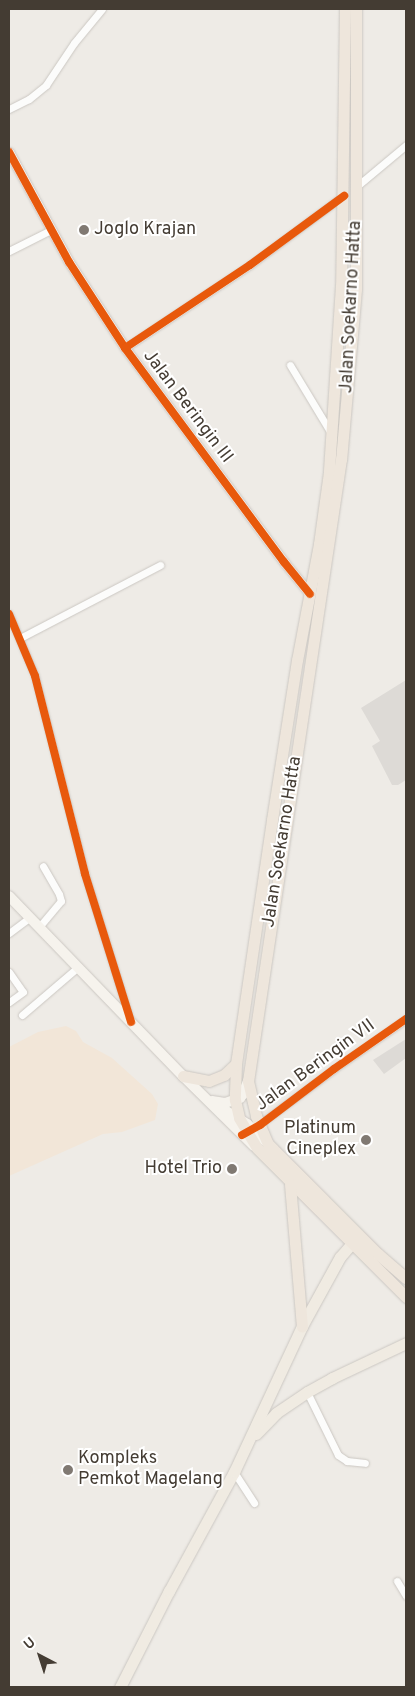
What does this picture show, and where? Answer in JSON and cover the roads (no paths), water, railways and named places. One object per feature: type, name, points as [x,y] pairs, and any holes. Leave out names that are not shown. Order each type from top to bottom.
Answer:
[{"type":"highway","name":"Jalan Soekarno Hatta","points":[[238,1118],[235,1100],[236,1064],[291,697],[325,505],[341,284],[344,196],[345,9]]},
{"type":"highway","name":"Jalan Soekarno Hatta","points":[[248,1081],[337,494],[347,400],[356,289],[358,186],[356,9]]},
{"type":"highway","points":[[264,884],[276,887]]},
{"type":"highway","points":[[183,1076],[210,1081],[224,1075],[236,1064]]},
{"type":"highway","points":[[248,1081],[251,1131]]},
{"type":"highway","points":[[238,1118],[251,1131],[290,1184],[355,1239],[406,1278]]},
{"type":"highway","points":[[262,1146],[355,1239],[406,1297]]},
{"type":"highway","points":[[290,1184],[302,1326]]},
{"type":"main road","points":[[310,594],[320,603]]},
{"type":"main road","points":[[9,896],[183,1076],[209,1100],[251,1131],[262,1146]]},
{"type":"main road","points":[[209,1100],[225,1103],[242,1097],[248,1081]]},
{"type":"main road","points":[[209,1100],[238,1118]]},
{"type":"main road","points":[[120,1687],[169,1591],[234,1472],[302,1326],[340,1257],[355,1239]]},
{"type":"main road","points":[[250,1440],[276,1413],[307,1392],[406,1343]]},
{"type":"main road","points":[[273,1385],[282,1398],[296,1399]]},
{"type":"street","points":[[9,109],[29,99],[46,85],[74,42],[102,9]]},
{"type":"street","points":[[358,186],[406,145]]},
{"type":"street","name":"Jalan Beringin III","points":[[9,152],[51,230],[125,348],[284,562],[310,594]]},
{"type":"street","points":[[125,348],[250,265],[344,196]]},
{"type":"street","points":[[9,251],[51,230]]},
{"type":"street","points":[[290,365],[331,433]]},
{"type":"street","points":[[20,638],[57,617],[160,566]]},
{"type":"street","points":[[9,614],[35,676],[85,874],[131,1022]]},
{"type":"street","points":[[39,927],[60,901],[59,894],[43,866]]},
{"type":"street","points":[[9,933],[29,918]]},
{"type":"street","points":[[22,1015],[78,967]]},
{"type":"street","points":[[9,972],[23,992],[9,1002]]},
{"type":"street","name":"Jalan Beringin VII","points":[[251,1131],[334,1069],[406,1019]]},
{"type":"street","points":[[307,1392],[338,1455],[347,1462],[366,1463]]},
{"type":"street","points":[[234,1472],[254,1503]]},
{"type":"street","points":[[397,1581],[406,1596]]},
{"type":"place","name":"Joglo Krajan","points":[[84,230]]},
{"type":"place","name":"Platinum Cineplex","points":[[366,1140]]},
{"type":"place","name":"Hotel Trio","points":[[232,1169]]},
{"type":"place","name":"Kompleks Pemkot Magelang","points":[[68,1470]]}]
